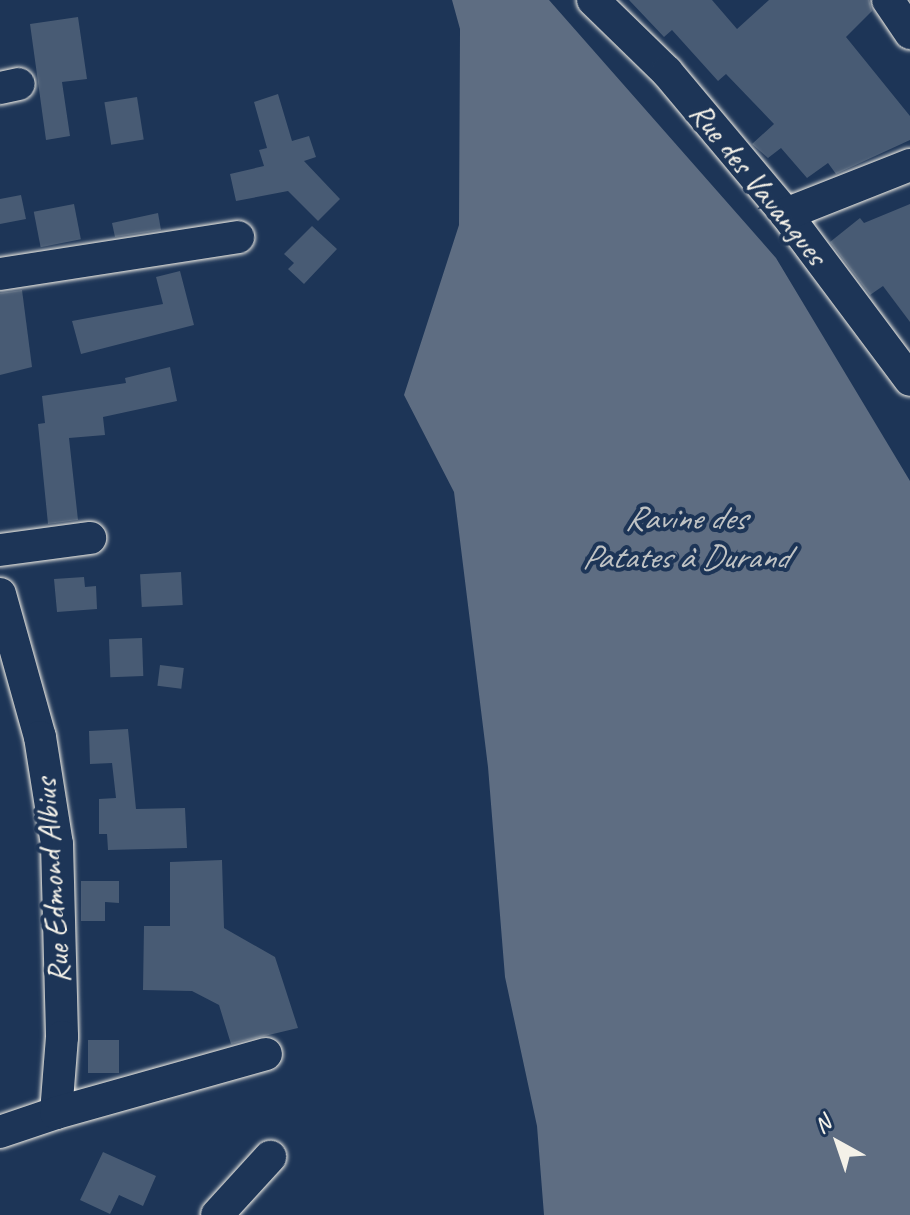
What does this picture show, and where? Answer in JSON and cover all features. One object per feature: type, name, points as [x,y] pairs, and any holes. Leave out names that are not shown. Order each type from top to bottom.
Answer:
[{"type":"street","name":"Rue des Vavangues","points":[[593,0],[667,72],[786,214],[910,380]]},
{"type":"street","points":[[888,0],[910,33]]},
{"type":"street","points":[[786,214],[910,165]]},
{"type":"street","points":[[0,274],[238,237]]},
{"type":"street","points":[[0,550],[90,538]]},
{"type":"street","name":"Rue Edmond Albius","points":[[0,594],[40,737],[57,844],[62,1037],[56,1113]]},
{"type":"street","points":[[0,1132],[56,1113],[266,1054]]},
{"type":"street","points":[[217,1215],[270,1157]]},
{"type":"water","name":"Ravine des Patates à Durand","points":[[452,0],[549,0],[776,258],[910,481],[910,1215],[544,1215],[537,1126],[505,977],[488,767],[454,492],[404,395],[459,225],[460,29]]},
{"type":"building","points":[[629,0],[712,0],[737,29],[769,0],[869,0],[872,11],[846,37],[910,116],[910,140],[836,174],[828,163],[807,178],[781,148],[768,158],[752,144],[774,124],[726,74],[718,81],[672,30],[664,37]]},
{"type":"building","points":[[78,17],[87,79],[62,82],[70,136],[46,140],[30,24]]},
{"type":"building","points":[[278,94],[292,141],[309,136],[316,157],[304,161],[340,199],[318,221],[288,191],[236,201],[230,174],[264,166],[259,150],[267,148],[254,102]]},
{"type":"building","points":[[137,97],[144,139],[111,145],[104,102]]},
{"type":"building","points":[[21,195],[26,219],[0,224],[0,199]]},
{"type":"building","points":[[74,204],[81,239],[41,247],[34,212]]},
{"type":"building","points":[[910,204],[910,322],[883,286],[870,295],[830,242],[860,218],[864,223]]},
{"type":"building","points":[[158,213],[161,230],[115,237],[112,223]]},
{"type":"building","points":[[312,226],[337,249],[304,284],[288,269],[294,263],[284,254]]},
{"type":"building","points":[[180,271],[194,325],[81,354],[72,321],[163,304],[156,277]]},
{"type":"building","points":[[22,290],[32,367],[0,375],[0,293]]},
{"type":"building","points":[[170,367],[177,401],[103,417],[105,435],[69,438],[78,520],[48,524],[38,424],[45,423],[42,396],[126,383],[125,378]]},
{"type":"building","points":[[181,572],[183,605],[142,607],[140,574]]},
{"type":"building","points":[[84,577],[85,587],[96,586],[97,609],[57,612],[54,579]]},
{"type":"building","points":[[142,638],[143,676],[110,677],[109,639]]},
{"type":"building","points":[[160,665],[184,668],[181,689],[157,686]]},
{"type":"building","points":[[128,729],[136,809],[185,808],[187,848],[108,850],[107,834],[99,834],[99,799],[116,798],[112,763],[90,764],[89,731]]},
{"type":"building","points":[[222,860],[224,928],[275,957],[298,1028],[231,1044],[219,1005],[192,991],[143,990],[144,926],[170,926],[170,862]]},
{"type":"building","points":[[81,881],[119,881],[119,903],[105,902],[105,921],[81,921]]},
{"type":"building","points":[[88,1040],[119,1040],[119,1073],[88,1073]]},
{"type":"building","points":[[103,1152],[156,1176],[143,1206],[119,1195],[110,1214],[80,1200]]}]
